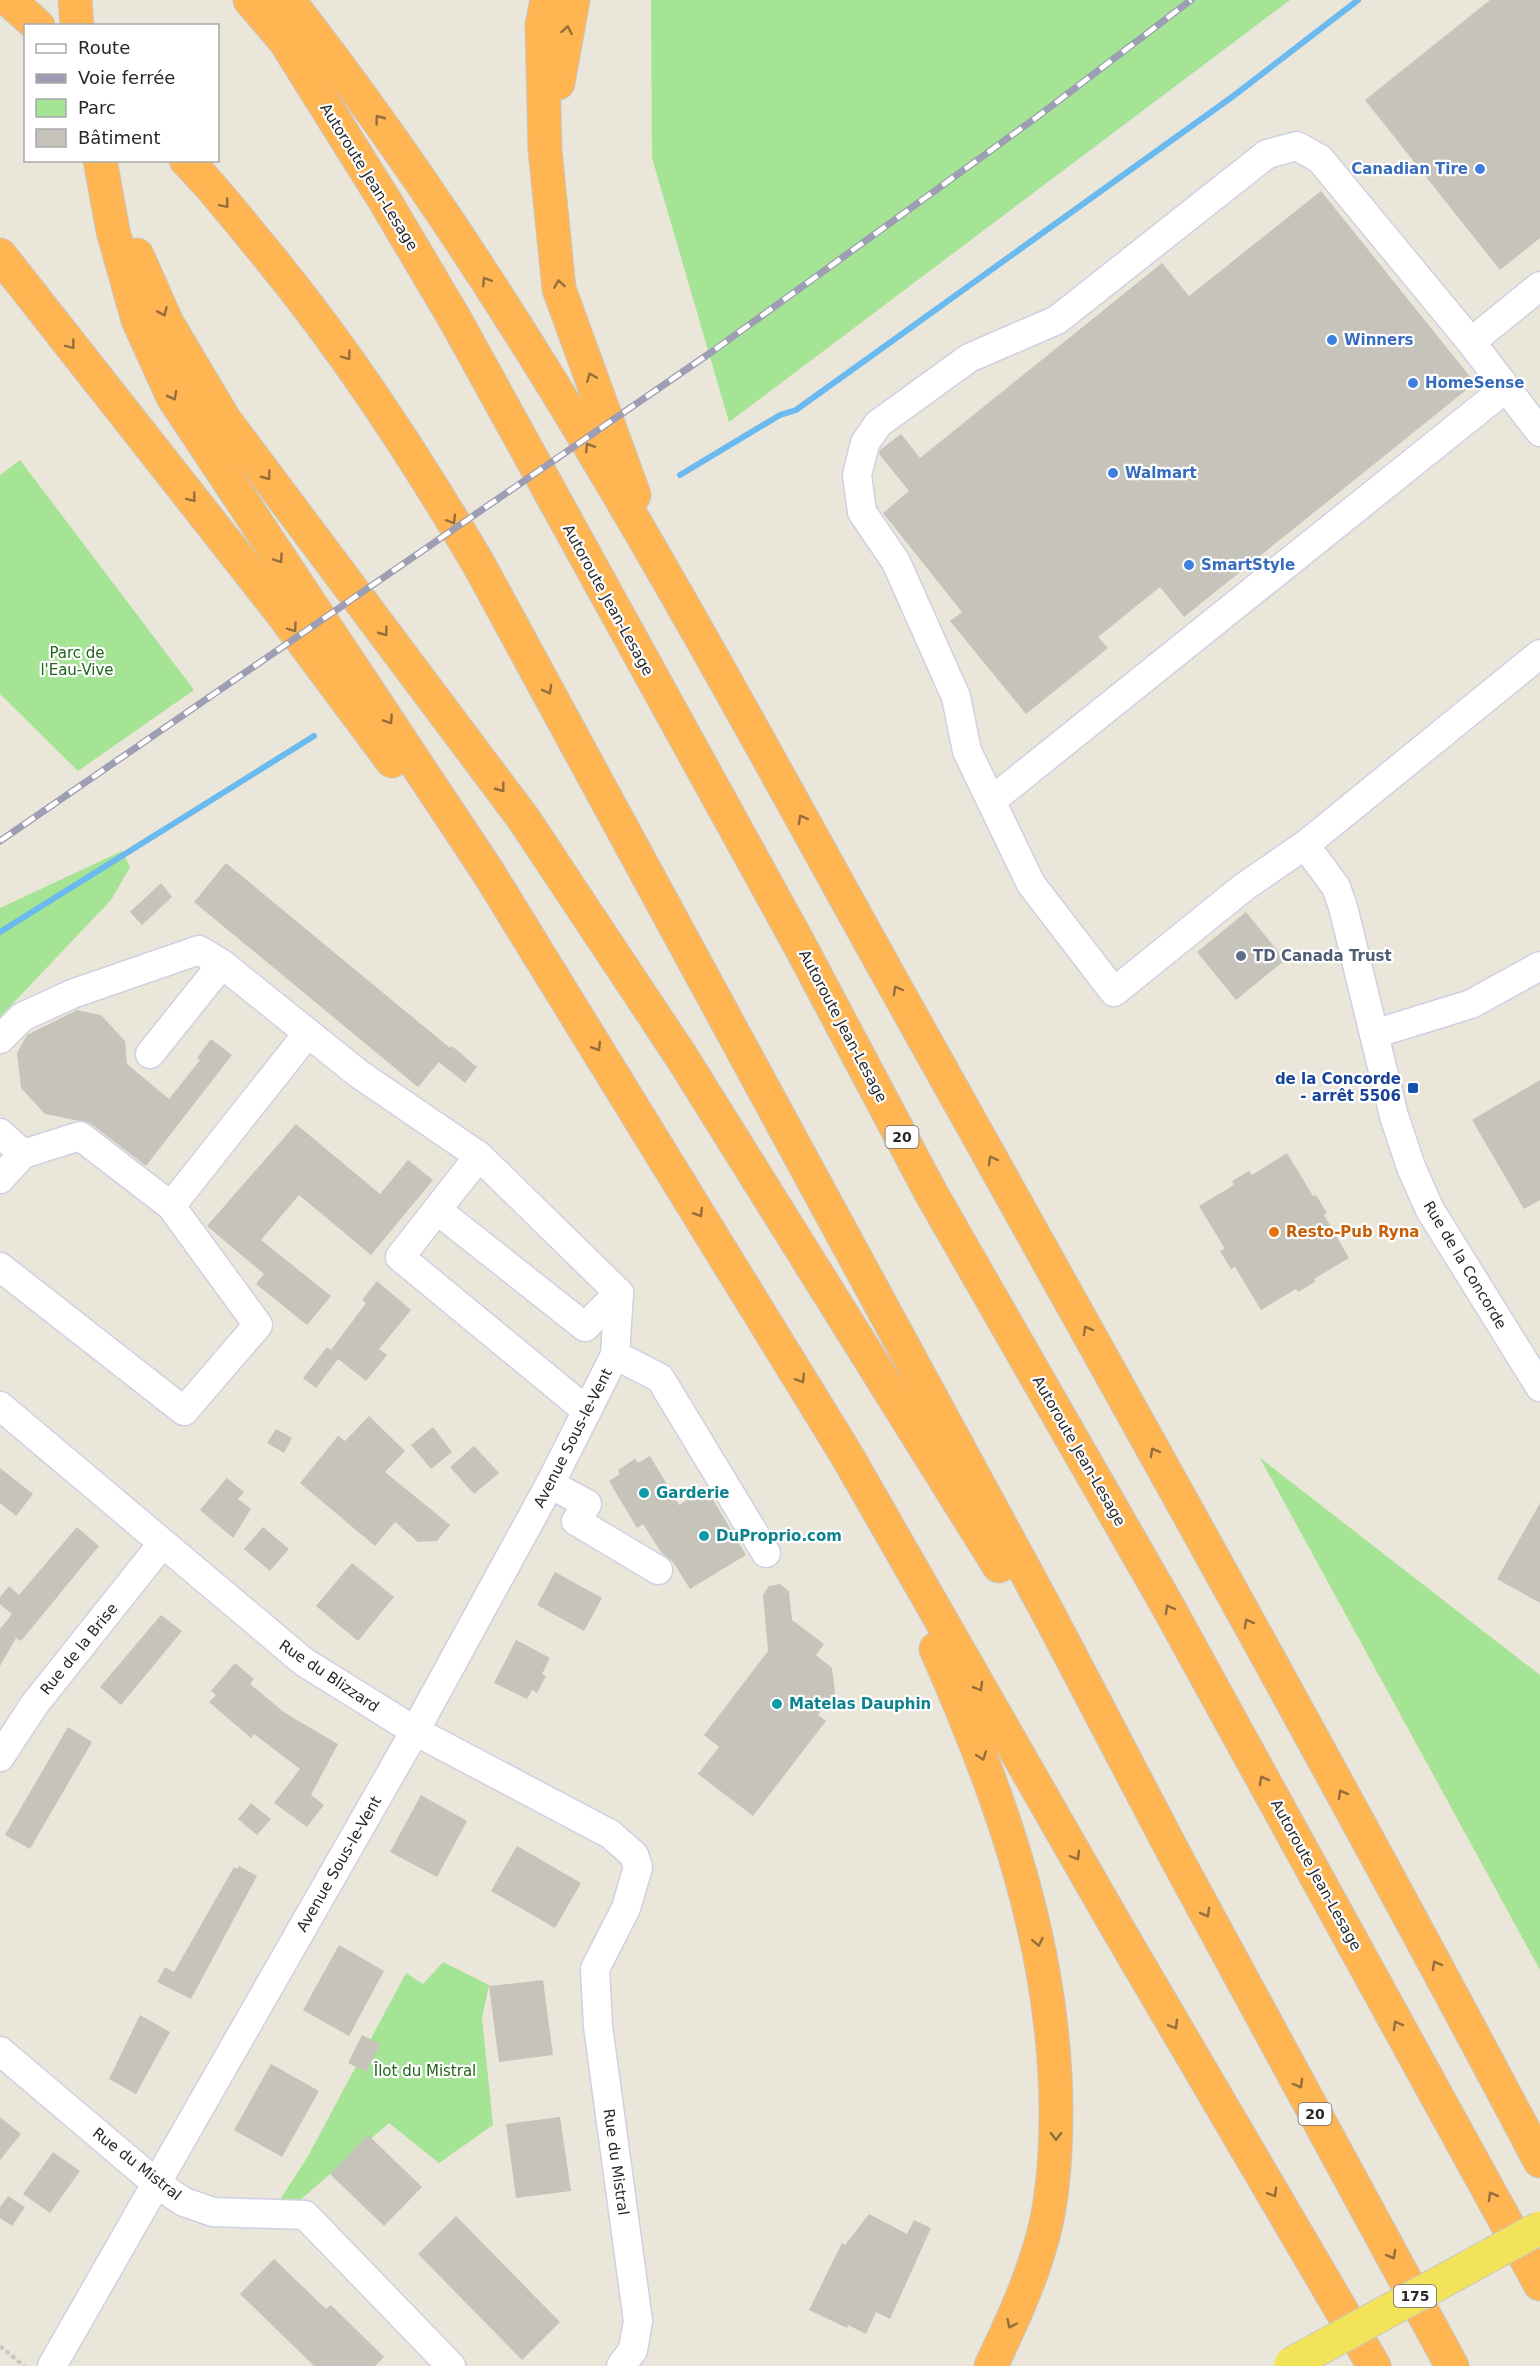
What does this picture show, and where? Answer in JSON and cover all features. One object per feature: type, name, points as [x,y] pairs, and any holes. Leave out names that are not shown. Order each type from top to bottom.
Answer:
[{"type":"highway","points":[[9,0],[36,24]]},
{"type":"highway","points":[[75,0],[77,24]]},
{"type":"highway","name":"Autoroute Jean-Lesage","points":[[250,0],[285,41],[385,201],[456,321],[798,942],[931,1193],[1166,1603],[1540,2284]]},
{"type":"highway","points":[[288,0],[400,148],[477,266],[652,550],[1115,1382],[1540,2161]]},
{"type":"highway","points":[[548,0],[542,25],[545,150],[559,289],[576,340],[612,431],[652,550]]},
{"type":"highway","points":[[545,150],[573,0]]},
{"type":"highway","points":[[101,162],[113,231],[138,320],[173,398],[250,516],[404,741],[566,997],[846,1454],[1115,1924],[1374,2366]]},
{"type":"highway","points":[[102,162],[124,227],[167,323],[224,419],[536,838],[681,1056],[934,1458],[1178,1861]]},
{"type":"highway","name":"20","points":[[188,162],[283,272],[347,357],[414,454],[478,563],[1029,1577],[1178,1861],[1452,2366]]},
{"type":"highway","points":[[0,248],[35,298]]},
{"type":"highway","points":[[0,255],[281,612],[566,997]]},
{"type":"highway","points":[[846,1454],[978,1742],[1012,1838],[1032,1911],[1047,1990],[1056,2072],[1055,2161],[1044,2235],[1016,2312],[991,2366]]},
{"type":"highway","points":[[1473,2035],[1540,2143]]},
{"type":"main road","name":"175","points":[[1291,2364],[1540,2228]]},
{"type":"street","points":[[1540,432],[1471,342],[1320,159],[1297,146],[1267,154],[1057,320],[969,358],[878,424],[865,443],[857,475],[862,512],[896,562],[956,697],[968,751],[1031,884],[1114,992],[1244,887],[1305,844],[1540,654]]},
{"type":"street","points":[[1471,342],[1540,286]]},
{"type":"street","points":[[991,801],[1506,388]]},
{"type":"street","name":"Rue de la Concorde","points":[[1305,844],[1336,887],[1343,907],[1394,1116],[1411,1167],[1430,1210],[1540,1387]]},
{"type":"street","points":[[0,1039],[22,1017],[52,1003],[199,950],[222,964],[359,1074],[479,1156],[619,1293],[615,1355],[660,1378],[766,1552]]},
{"type":"street","points":[[150,1054],[222,964]]},
{"type":"street","points":[[1374,1034],[1471,1004],[1540,966]]},
{"type":"street","points":[[171,1206],[308,1033]]},
{"type":"street","points":[[0,1133],[22,1154]]},
{"type":"street","points":[[0,1179],[22,1154],[80,1136],[171,1206],[258,1325],[184,1411],[0,1267]]},
{"type":"street","points":[[479,1156],[400,1257],[587,1411]]},
{"type":"street","points":[[437,1210],[585,1328],[619,1293]]},
{"type":"street","name":"Avenue Sous-le-Vent","points":[[52,2366],[415,1731],[550,1484],[615,1355]]},
{"type":"street","name":"Rue du Blizzard","points":[[0,1406],[304,1662],[415,1731],[610,1834],[634,1855]]},
{"type":"street","points":[[550,1484],[586,1504],[576,1521],[658,1570]]},
{"type":"street","name":"Rue de la Brise","points":[[0,1757],[34,1705],[162,1544]]},
{"type":"street","name":"Rue du Mistral","points":[[621,2366],[633,2350],[638,2321],[598,2026],[595,1969],[627,1908],[636,1882],[638,1868],[634,1855]]},
{"type":"street","name":"Rue du Mistral","points":[[0,2052],[157,2184],[184,2202],[213,2212],[305,2215],[451,2366]]},
{"type":"path","points":[[0,2346],[24,2366]]},
{"type":"green space","points":[[651,0],[1290,0],[729,422],[652,158]]},
{"type":"green space","name":"Parc de l'Eau-Vive","points":[[20,460],[194,690],[78,771],[0,694],[0,475]]},
{"type":"green space","points":[[122,851],[130,867],[111,900],[0,1017],[0,908]]},
{"type":"green space","points":[[1260,1458],[1540,1675],[1540,1970]]},
{"type":"green space","name":"Îlot du Mistral","points":[[443,1962],[489,1985],[482,2018],[493,2125],[439,2163],[389,2123],[285,2213],[272,2212],[307,2158],[406,1973],[423,1984]]},
{"type":"building","name":"Canadian Tire","points":[[1490,0],[1540,0],[1540,238],[1500,270],[1365,100]]},
{"type":"building","name":"Walmart","points":[[1321,191],[1475,383],[1184,617],[1160,587],[1098,637],[1108,648],[1026,714],[950,621],[962,612],[883,513],[909,491],[879,454],[880,450],[901,434],[920,458],[1162,263],[1189,296]]},
{"type":"building","points":[[226,863],[450,1048],[452,1046],[477,1067],[465,1083],[439,1062],[418,1087],[194,902]]},
{"type":"building","points":[[161,883],[172,897],[142,925],[130,912]]},
{"type":"building","name":"TD Canada Trust","points":[[1246,912],[1285,960],[1236,1000],[1197,952]]},
{"type":"building","points":[[77,1010],[101,1015],[125,1041],[127,1064],[169,1099],[200,1060],[197,1058],[211,1039],[232,1055],[146,1166],[90,1123],[45,1114],[21,1088],[17,1053],[27,1035]]},
{"type":"building","points":[[1540,1080],[1540,1200],[1524,1209],[1472,1120]]},
{"type":"building","points":[[296,1124],[380,1194],[408,1160],[433,1180],[371,1255],[299,1195],[261,1240],[331,1296],[307,1325],[256,1284],[264,1274],[207,1226]]},
{"type":"building","name":"Resto-Pub Ryna","points":[[1287,1153],[1313,1196],[1316,1195],[1327,1213],[1324,1215],[1349,1258],[1314,1279],[1315,1282],[1298,1292],[1296,1289],[1261,1310],[1235,1267],[1231,1269],[1220,1251],[1225,1249],[1199,1206],[1234,1185],[1232,1181],[1249,1171],[1252,1175]]},
{"type":"building","points":[[377,1281],[411,1310],[379,1349],[387,1355],[366,1381],[338,1359],[316,1388],[303,1378],[327,1347],[331,1350],[366,1303],[362,1300]]},
{"type":"building","points":[[369,1416],[405,1451],[385,1472],[450,1525],[437,1541],[418,1542],[395,1522],[375,1546],[300,1483],[338,1436],[345,1441]]},
{"type":"building","points":[[433,1427],[452,1452],[431,1469],[411,1445]]},
{"type":"building","points":[[276,1429],[292,1438],[284,1453],[267,1443]]},
{"type":"building","points":[[474,1446],[499,1473],[474,1494],[450,1467]]},
{"type":"building","points":[[650,1456],[679,1505],[706,1488],[746,1555],[690,1589],[673,1562],[661,1552],[643,1524],[637,1528],[609,1481],[620,1474],[618,1470],[635,1459],[638,1463]]},
{"type":"building","points":[[0,1468],[33,1494],[16,1516],[0,1503]]},
{"type":"building","points":[[227,1478],[244,1492],[238,1499],[251,1509],[233,1538],[200,1510]]},
{"type":"building","points":[[1540,1503],[1540,1603],[1497,1579]]},
{"type":"building","points":[[77,1527],[99,1546],[21,1641],[16,1638],[0,1666],[0,1629],[12,1614],[0,1604],[0,1597],[9,1586],[19,1595]]},
{"type":"building","points":[[263,1527],[289,1549],[270,1571],[244,1549]]},
{"type":"building","points":[[352,1563],[394,1597],[358,1641],[316,1606]]},
{"type":"building","points":[[555,1572],[602,1598],[584,1631],[537,1605]]},
{"type":"building","name":"Matelas Dauphin","points":[[780,1584],[789,1591],[792,1620],[824,1644],[816,1655],[832,1668],[835,1693],[818,1715],[826,1721],[753,1816],[698,1774],[719,1747],[704,1735],[768,1651],[763,1595],[769,1586]]},
{"type":"building","points":[[161,1615],[182,1631],[121,1705],[100,1687]]},
{"type":"building","points":[[516,1640],[550,1658],[542,1674],[546,1676],[537,1693],[532,1690],[527,1699],[494,1683]]},
{"type":"building","points":[[235,1663],[254,1679],[250,1684],[285,1713],[338,1744],[311,1795],[324,1805],[307,1827],[274,1803],[300,1769],[254,1734],[251,1738],[209,1702],[216,1695],[211,1691]]},
{"type":"building","points":[[68,1727],[92,1742],[30,1849],[5,1835]]},
{"type":"building","points":[[421,1795],[467,1821],[437,1877],[390,1852]]},
{"type":"building","points":[[251,1803],[271,1819],[257,1835],[238,1819]]},
{"type":"building","points":[[517,1846],[581,1883],[555,1928],[491,1891]]},
{"type":"building","points":[[239,1866],[257,1876],[191,1999],[157,1982],[165,1967],[174,1972],[234,1867],[237,1869]]},
{"type":"building","points":[[339,1945],[384,1971],[349,2036],[303,2010]]},
{"type":"building","points":[[543,1980],[553,2055],[499,2062],[489,1986]]},
{"type":"building","points":[[140,2015],[170,2032],[136,2094],[109,2079]]},
{"type":"building","points":[[362,2035],[380,2044],[366,2072],[348,2063]]},
{"type":"building","points":[[271,2064],[319,2091],[282,2157],[234,2130]]},
{"type":"building","points":[[0,2117],[21,2134],[0,2160]]},
{"type":"building","points":[[560,2117],[571,2191],[516,2198],[506,2124]]},
{"type":"building","points":[[368,2135],[422,2187],[384,2226],[330,2174]]},
{"type":"building","points":[[53,2152],[80,2171],[50,2213],[23,2194]]},
{"type":"building","points":[[8,2196],[25,2207],[12,2226],[0,2218],[0,2207]]},
{"type":"building","points":[[869,2214],[907,2234],[914,2220],[931,2228],[890,2319],[876,2312],[866,2334],[848,2325],[847,2328],[809,2310],[842,2243],[845,2245]]},
{"type":"building","points":[[456,2216],[560,2322],[522,2360],[418,2254]]},
{"type":"building","points":[[274,2259],[326,2309],[331,2305],[384,2357],[375,2366],[314,2366],[240,2294]]},
{"type":"waterway","points":[[680,475],[780,415],[796,410],[1232,97],[1358,0]]},
{"type":"waterway","points":[[0,932],[314,736]]},
{"type":"railway","points":[[0,841],[713,351],[1037,117],[1191,0]]},
{"type":"place","name":"Canadian Tire","points":[[1480,169]]},
{"type":"place","name":"Winners","points":[[1332,340]]},
{"type":"place","name":"HomeSense","points":[[1413,383]]},
{"type":"place","name":"Walmart","points":[[1113,473]]},
{"type":"place","name":"SmartStyle","points":[[1189,565]]},
{"type":"place","name":"TD Canada Trust","points":[[1241,956]]},
{"type":"place","name":"de la Concorde - arrêt 5506","points":[[1413,1088]]},
{"type":"place","name":"Resto-Pub Ryna","points":[[1274,1232]]},
{"type":"place","name":"Garderie","points":[[644,1493]]},
{"type":"place","name":"DuProprio.com","points":[[704,1536]]},
{"type":"place","name":"Matelas Dauphin","points":[[777,1704]]}]
